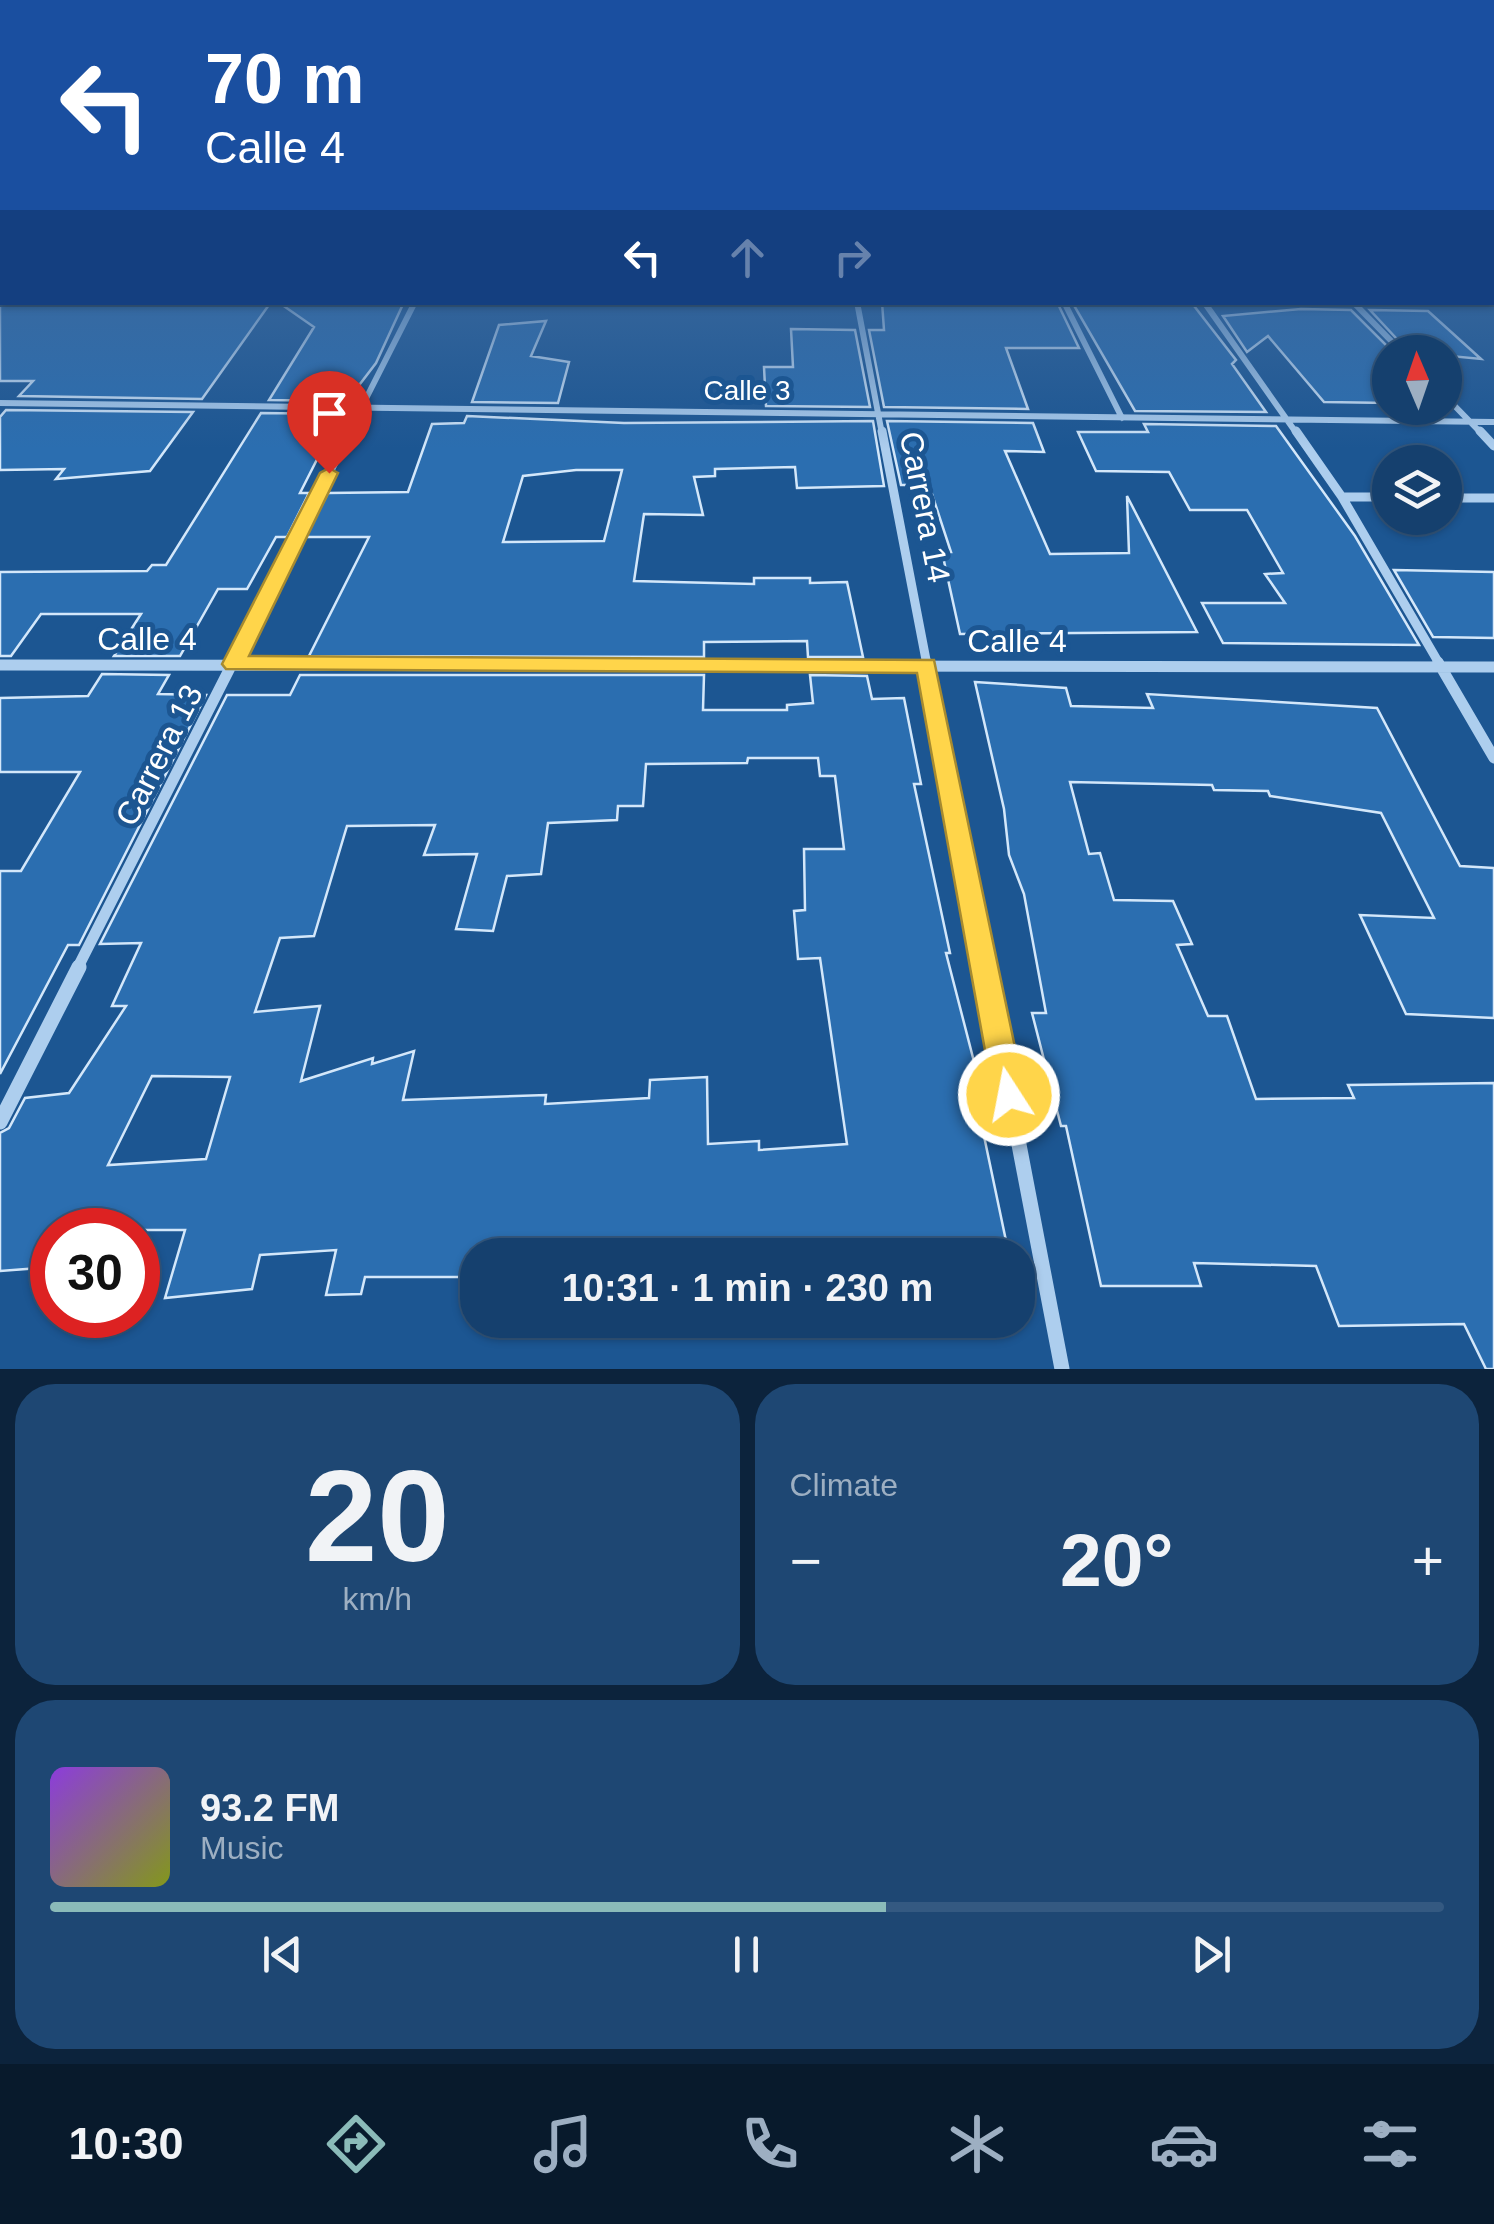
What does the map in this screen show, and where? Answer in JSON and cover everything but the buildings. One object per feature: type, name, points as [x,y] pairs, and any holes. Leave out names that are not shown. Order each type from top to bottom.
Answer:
[{"type":"street","name":"Carrera 13","points":[[0,1122],[406,321]]},
{"type":"street","name":"Carrera 14","points":[[860,321],[1062,1369]]},
{"type":"street","points":[[1073,321],[1122,418]]},
{"type":"street","points":[[1218,321],[1342,496],[1494,758]]},
{"type":"street","name":"Calle 3","points":[[0,403],[1494,422]]},
{"type":"street","points":[[1462,414],[1494,446]]},
{"type":"street","points":[[1342,496],[1372,497]]},
{"type":"street","points":[[1462,498],[1494,498]]},
{"type":"street","name":"Calle 4","points":[[0,665],[1494,667]]},
{"type":"route","points":[[329,473],[234,664],[926,666],[1009,1095]]}]
